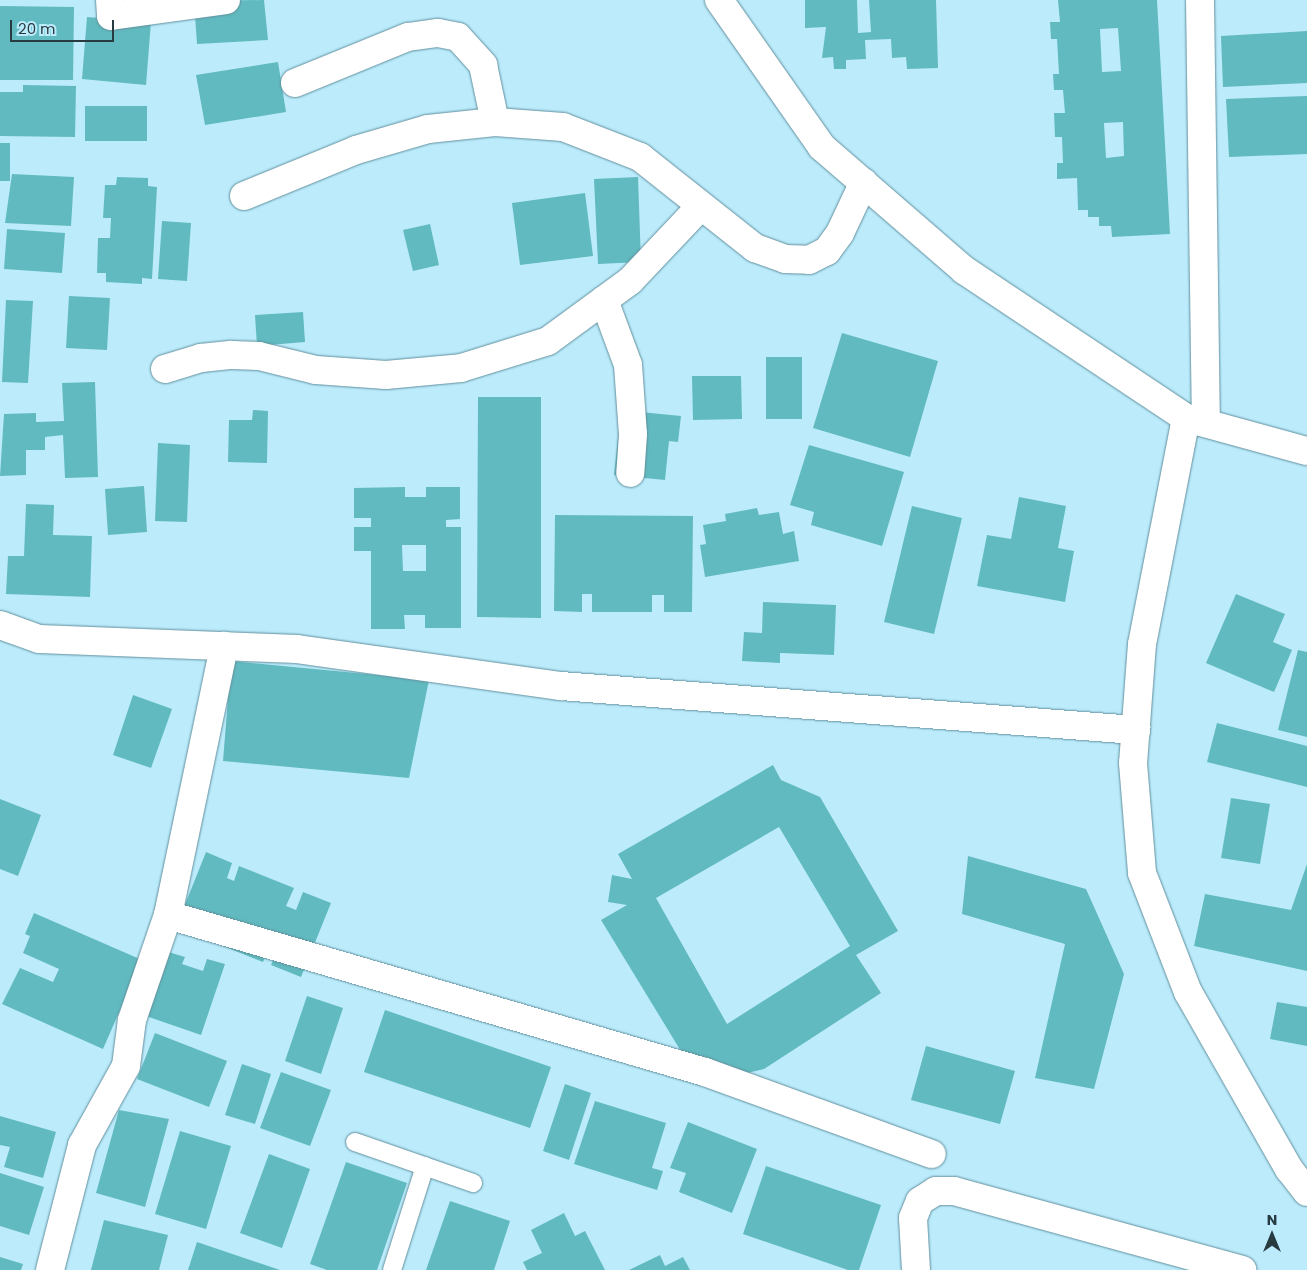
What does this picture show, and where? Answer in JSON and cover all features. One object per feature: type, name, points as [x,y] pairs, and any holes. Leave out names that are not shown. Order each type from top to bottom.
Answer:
[{"type":"street","points":[[110,0],[111,16],[226,0]]},
{"type":"street","points":[[719,0],[822,147],[964,270],[1196,421],[1307,451]]},
{"type":"street","points":[[1200,0],[1196,421],[1142,644],[1133,763],[1142,872],[1188,992],[1289,1169],[1307,1192]]},
{"type":"street","points":[[296,83],[408,38],[438,33],[458,38],[483,65],[495,122]]},
{"type":"street","points":[[244,196],[356,150],[428,129],[495,122],[563,127],[640,157],[700,207],[755,248],[785,259],[809,260],[827,251],[840,233],[864,182]]},
{"type":"street","points":[[165,369],[201,358],[232,355],[259,356],[316,370],[386,375],[461,368],[548,341],[630,281],[700,207]]},
{"type":"street","points":[[604,300],[628,365],[633,434],[630,474]]},
{"type":"street","points":[[0,625],[39,639],[297,649],[561,686],[1136,730]]},
{"type":"street","points":[[50,1270],[82,1144],[126,1066],[132,1020],[168,915],[224,646]]},
{"type":"street","points":[[168,915],[705,1072],[932,1154]]},
{"type":"street","points":[[916,1270],[913,1218],[920,1201],[936,1191],[954,1191],[1242,1270]]},
{"type":"lane","points":[[355,1142],[474,1183]]},
{"type":"lane","points":[[392,1270],[425,1166]]},
{"type":"building","points":[[264,0],[268,40],[197,44],[194,1]]},
{"type":"building","points":[[805,0],[857,0],[858,33],[871,32],[869,0],[936,0],[938,68],[907,69],[906,57],[892,58],[891,39],[865,40],[866,59],[846,60],[846,69],[834,69],[833,57],[822,58],[826,27],[805,28]]},
{"type":"building","points":[[1058,0],[1157,0],[1170,234],[1112,237],[1111,226],[1099,226],[1099,217],[1088,217],[1088,210],[1078,210],[1077,178],[1057,179],[1057,163],[1063,163],[1062,137],[1055,137],[1054,113],[1065,113],[1063,90],[1054,90],[1053,74],[1059,74],[1057,39],[1051,39],[1050,22],[1060,22]],"holes":[[[1118,28],[1121,71],[1102,72],[1100,29]],[[1123,122],[1124,156],[1106,158],[1104,123]]]},
{"type":"building","points":[[0,6],[74,7],[73,80],[0,80]]},
{"type":"building","points":[[87,17],[151,22],[146,85],[82,79]]},
{"type":"building","points":[[1307,31],[1307,83],[1223,87],[1221,36]]},
{"type":"building","points":[[278,62],[286,112],[205,125],[196,75]]},
{"type":"building","points":[[23,85],[76,86],[75,137],[0,136],[0,92],[23,92]]},
{"type":"building","points":[[1307,96],[1307,154],[1229,157],[1226,99]]},
{"type":"building","points":[[85,106],[147,106],[147,141],[85,141]]},
{"type":"building","points":[[0,143],[10,143],[10,181],[0,181]]},
{"type":"building","points":[[12,174],[74,177],[71,226],[5,223]]},
{"type":"building","points":[[117,177],[148,178],[148,186],[157,187],[152,279],[142,278],[142,284],[106,282],[106,273],[97,273],[98,238],[110,238],[111,218],[103,218],[105,185],[116,185]]},
{"type":"building","points":[[638,177],[641,262],[598,264],[594,179]]},
{"type":"building","points":[[585,193],[593,256],[520,265],[512,203]]},
{"type":"building","points":[[162,221],[191,223],[187,281],[158,279]]},
{"type":"building","points":[[430,224],[439,265],[413,271],[403,230]]},
{"type":"building","points":[[7,229],[65,233],[62,273],[4,269]]},
{"type":"building","points":[[69,296],[110,298],[107,350],[66,348]]},
{"type":"building","points":[[6,300],[33,301],[28,383],[2,382]]},
{"type":"building","points":[[303,312],[305,342],[257,346],[255,315]]},
{"type":"building","points":[[842,333],[938,361],[910,457],[813,428]]},
{"type":"building","points":[[766,357],[802,357],[802,419],[766,419]]},
{"type":"building","points":[[692,376],[741,376],[742,419],[693,420]]},
{"type":"building","points":[[95,382],[98,477],[65,478],[63,435],[45,437],[45,450],[26,450],[26,475],[0,476],[4,414],[36,413],[36,422],[64,421],[62,383]]},
{"type":"building","points":[[478,397],[541,397],[541,618],[477,617]]},
{"type":"building","points":[[253,410],[268,411],[267,463],[228,462],[229,420],[252,420]]},
{"type":"building","points":[[630,411],[681,416],[678,442],[669,441],[665,480],[614,475],[619,429],[628,430]]},
{"type":"building","points":[[158,443],[190,445],[187,522],[155,521]]},
{"type":"building","points":[[809,445],[904,472],[882,546],[811,525],[814,512],[790,505]]},
{"type":"building","points":[[144,486],[147,532],[108,535],[105,489]]},
{"type":"building","points":[[405,487],[405,497],[426,497],[426,487],[460,487],[460,519],[446,520],[446,527],[461,527],[461,628],[425,628],[425,615],[404,615],[405,629],[371,629],[371,551],[354,551],[354,527],[371,527],[371,518],[354,518],[354,488]],"holes":[[[402,545],[426,545],[426,571],[403,571]]]},
{"type":"building","points":[[1019,497],[1066,506],[1058,548],[1074,551],[1065,602],[977,586],[987,535],[1011,539]]},
{"type":"building","points":[[26,504],[54,505],[53,535],[92,536],[90,597],[6,594],[8,556],[24,556]]},
{"type":"building","points":[[912,506],[962,518],[934,634],[884,622]]},
{"type":"building","points":[[757,508],[759,515],[779,512],[783,534],[794,531],[799,561],[705,577],[700,545],[706,544],[703,525],[726,521],[725,514]]},
{"type":"building","points":[[555,515],[693,516],[692,612],[664,612],[664,595],[652,595],[652,612],[592,612],[592,594],[582,594],[582,612],[554,611]]},
{"type":"building","points":[[1236,594],[1285,614],[1273,642],[1292,650],[1274,692],[1206,663]]},
{"type":"building","points":[[763,602],[836,605],[834,655],[780,653],[780,663],[742,661],[744,632],[762,633]]},
{"type":"building","points":[[1298,650],[1307,652],[1307,737],[1278,730]]},
{"type":"building","points":[[231,661],[429,680],[409,778],[223,761]]},
{"type":"building","points":[[133,695],[172,709],[151,768],[113,755]]},
{"type":"building","points":[[1217,723],[1307,746],[1307,787],[1207,762]]},
{"type":"building","points":[[773,765],[781,780],[820,797],[898,931],[856,955],[881,993],[764,1069],[726,1078],[690,1066],[601,920],[627,905],[608,902],[612,875],[632,879],[618,854]],"holes":[[[779,827],[850,946],[727,1024],[656,898]]]},
{"type":"building","points":[[1231,798],[1270,804],[1260,864],[1221,858]]},
{"type":"building","points":[[0,799],[41,815],[18,876],[0,869]]},
{"type":"building","points":[[206,852],[232,863],[227,878],[234,881],[239,866],[294,888],[286,906],[296,910],[303,892],[331,903],[301,977],[271,965],[280,944],[272,941],[263,962],[176,927]]},
{"type":"building","points":[[968,856],[1086,889],[1124,974],[1094,1089],[1035,1078],[1065,944],[962,914]]},
{"type":"building","points":[[1307,864],[1307,971],[1194,946],[1205,894],[1291,910]]},
{"type":"building","points":[[34,913],[142,960],[103,1049],[2,1004],[20,968],[53,982],[59,969],[23,953],[30,936],[25,934]]},
{"type":"building","points":[[165,951],[185,957],[182,964],[203,971],[207,959],[225,964],[201,1035],[143,1015]]},
{"type":"building","points":[[307,996],[343,1008],[321,1074],[285,1061]]},
{"type":"building","points":[[1277,1002],[1307,1007],[1307,1046],[1270,1039]]},
{"type":"building","points":[[385,1010],[551,1067],[530,1128],[364,1072]]},
{"type":"building","points":[[155,1033],[227,1061],[209,1107],[137,1079]]},
{"type":"building","points":[[926,1046],[1015,1071],[1000,1124],[911,1100]]},
{"type":"building","points":[[242,1064],[271,1074],[255,1124],[225,1115]]},
{"type":"building","points":[[281,1072],[331,1090],[310,1146],[260,1128]]},
{"type":"building","points":[[565,1084],[591,1093],[569,1160],[543,1151]]},
{"type":"building","points":[[595,1101],[666,1123],[652,1168],[663,1171],[657,1190],[574,1164]]},
{"type":"building","points":[[119,1110],[169,1119],[145,1207],[96,1193]]},
{"type":"building","points":[[0,1116],[56,1132],[43,1178],[4,1167],[10,1147],[0,1145]]},
{"type":"building","points":[[688,1122],[757,1149],[732,1213],[679,1192],[686,1173],[670,1168]]},
{"type":"building","points":[[180,1131],[231,1146],[206,1229],[155,1214]]},
{"type":"building","points":[[269,1154],[310,1169],[282,1248],[240,1233]]},
{"type":"building","points":[[346,1162],[407,1183],[377,1270],[327,1270],[310,1264]]},
{"type":"building","points":[[766,1166],[881,1205],[859,1270],[848,1270],[743,1234]]},
{"type":"building","points":[[0,1173],[44,1187],[29,1235],[0,1226]]},
{"type":"building","points":[[450,1201],[510,1221],[494,1270],[426,1270]]},
{"type":"building","points":[[564,1213],[575,1236],[585,1231],[605,1270],[527,1270],[523,1262],[542,1253],[531,1230]]},
{"type":"building","points":[[104,1220],[168,1235],[159,1270],[91,1270]]},
{"type":"building","points":[[197,1242],[280,1270],[188,1270]]},
{"type":"building","points":[[660,1255],[665,1266],[683,1257],[690,1270],[629,1270]]},
{"type":"building","points":[[0,1257],[23,1264],[21,1270],[0,1270]]}]
